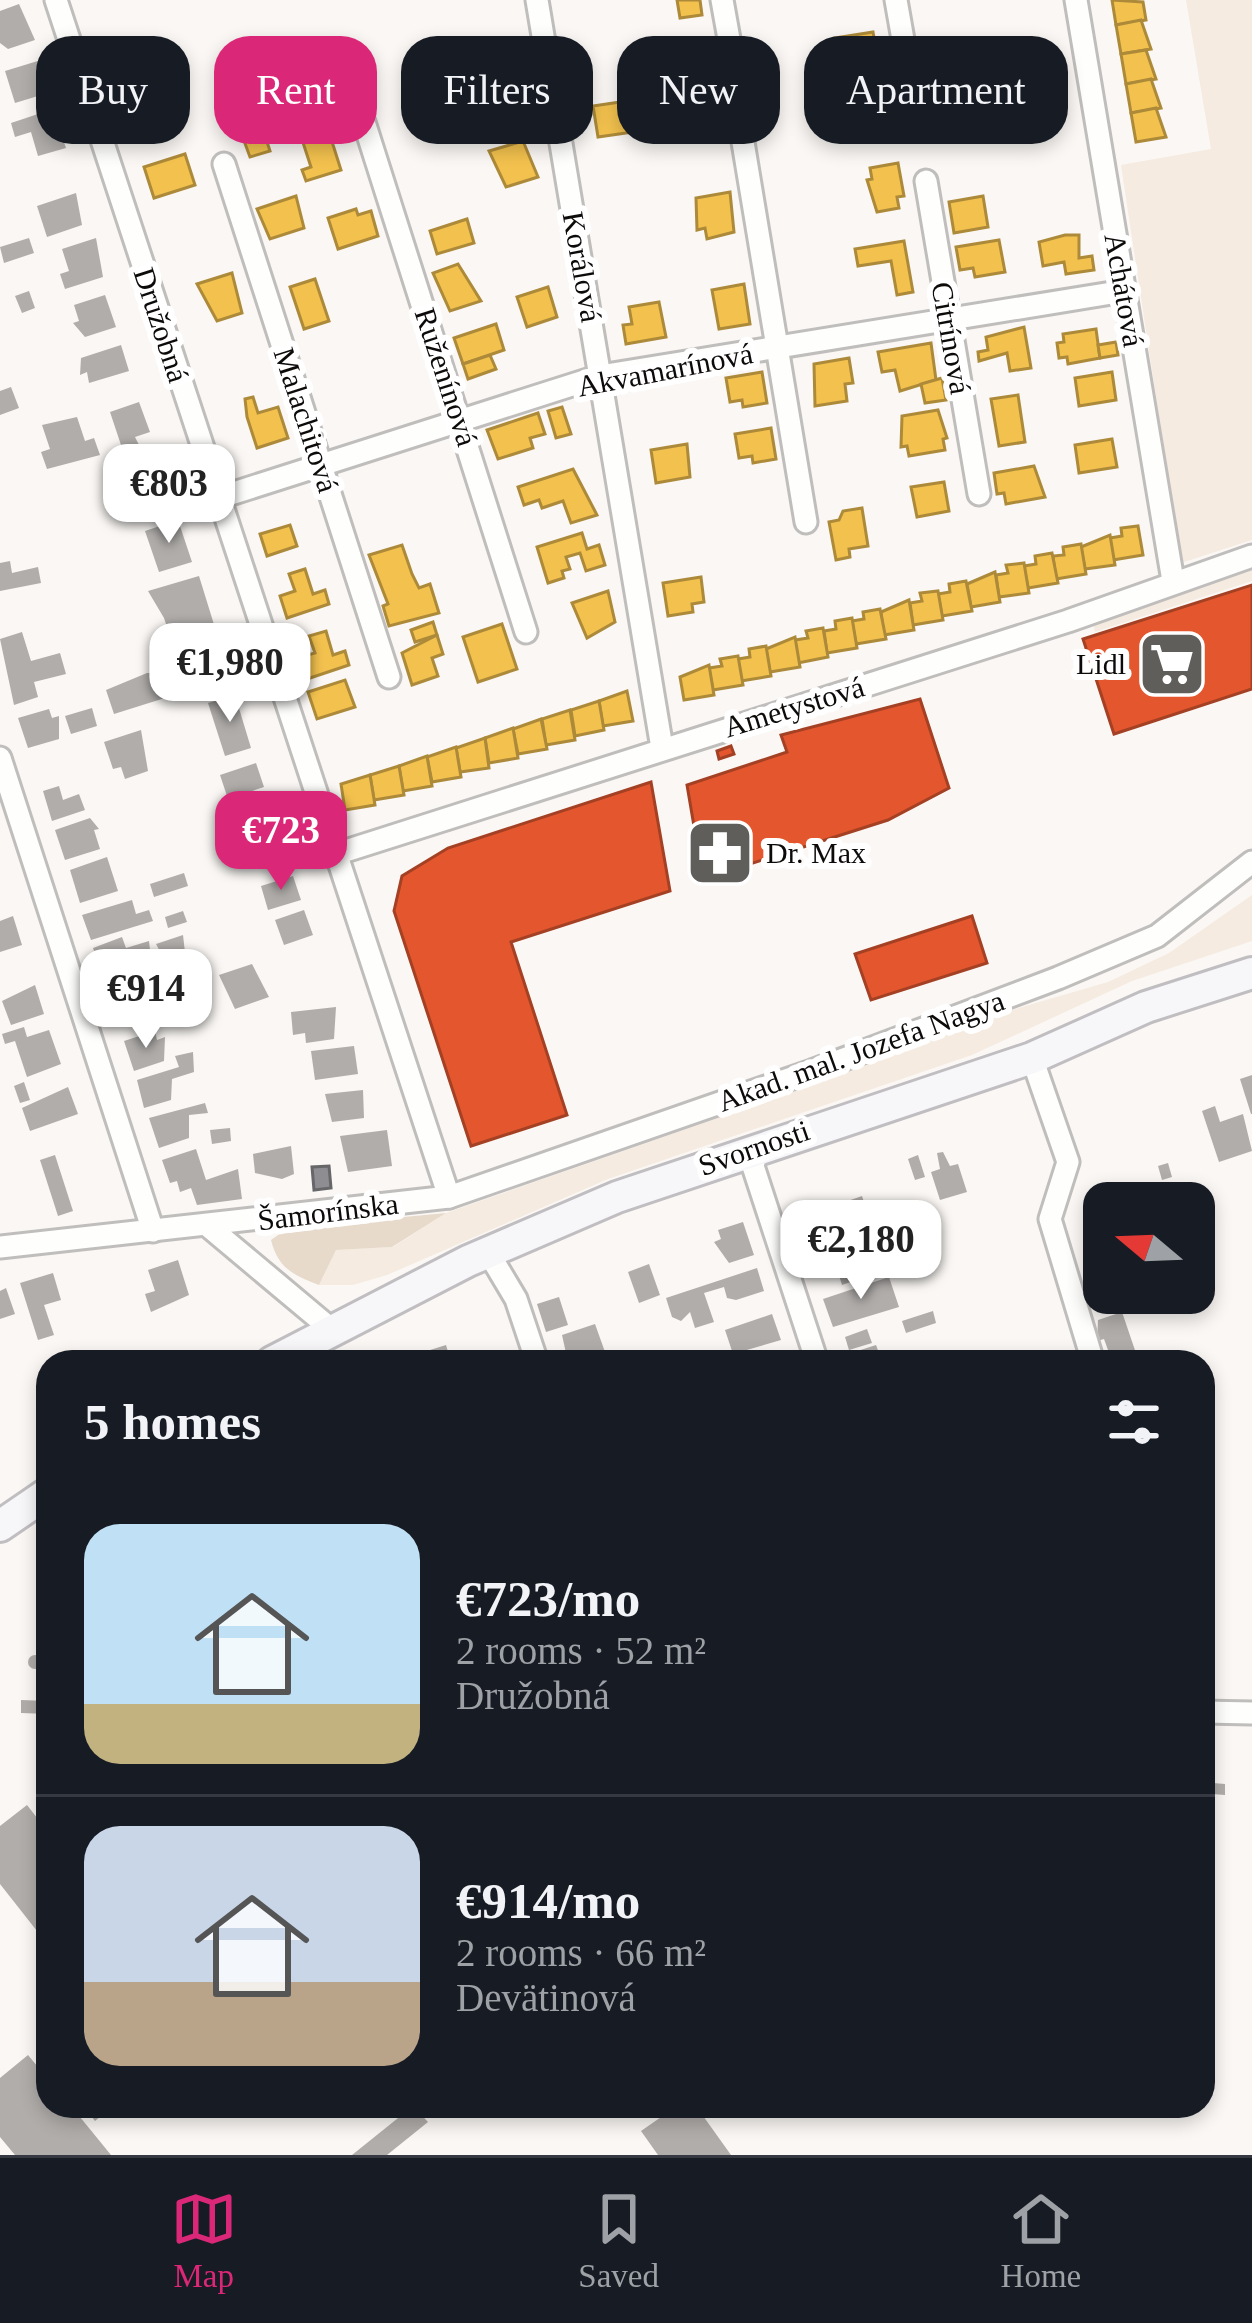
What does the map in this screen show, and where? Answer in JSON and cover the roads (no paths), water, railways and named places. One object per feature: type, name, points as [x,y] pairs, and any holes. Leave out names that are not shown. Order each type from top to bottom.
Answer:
[{"type":"main road","name":"Svornosti","points":[[299,1350],[331,1329],[488,1252],[758,1146],[1032,1058],[1146,1007],[1252,973]]},
{"type":"main road","points":[[0,1526],[36,1500]]},
{"type":"street","name":"Družobná","points":[[56,0],[448,1198]]},
{"type":"street","name":"Korálová","points":[[537,0],[662,748]]},
{"type":"street","points":[[722,0],[728,36]]},
{"type":"street","points":[[896,0],[902,36]]},
{"type":"street","name":"Achátová","points":[[1076,0],[1173,580]]},
{"type":"street","name":"Ruženínová","points":[[371,144],[526,632]]},
{"type":"street","points":[[743,144],[806,521]]},
{"type":"street","name":"Malachitová","points":[[224,164],[389,677]]},
{"type":"street","name":"Citrínová","points":[[926,182],[979,494]]},
{"type":"street","name":"Akvamarínová","points":[[218,498],[600,376],[1124,291]]},
{"type":"street","name":"Ametystová","points":[[336,854],[1049,627],[1252,556]]},
{"type":"street","points":[[0,758],[153,1231]]},
{"type":"street","name":"Akad. mal. Jozefa Nagya","points":[[448,1198],[1058,978],[1157,936],[1252,862]]},
{"type":"street","points":[[1032,1058],[1068,1162],[1050,1219],[1089,1350]]},
{"type":"street","points":[[758,1146],[753,1166],[814,1350]]},
{"type":"street","name":"Šamorínska","points":[[0,1247],[448,1198]]},
{"type":"street","name":"Šamorínska","points":[[208,1226],[331,1329]]},
{"type":"street","points":[[488,1252],[516,1299],[533,1350]]},
{"type":"street","points":[[1215,1712],[1252,1713]]},
{"type":"place","name":"Lidl","points":[[1172,664]]},
{"type":"place","name":"Dr. Max","points":[[720,853]]}]
